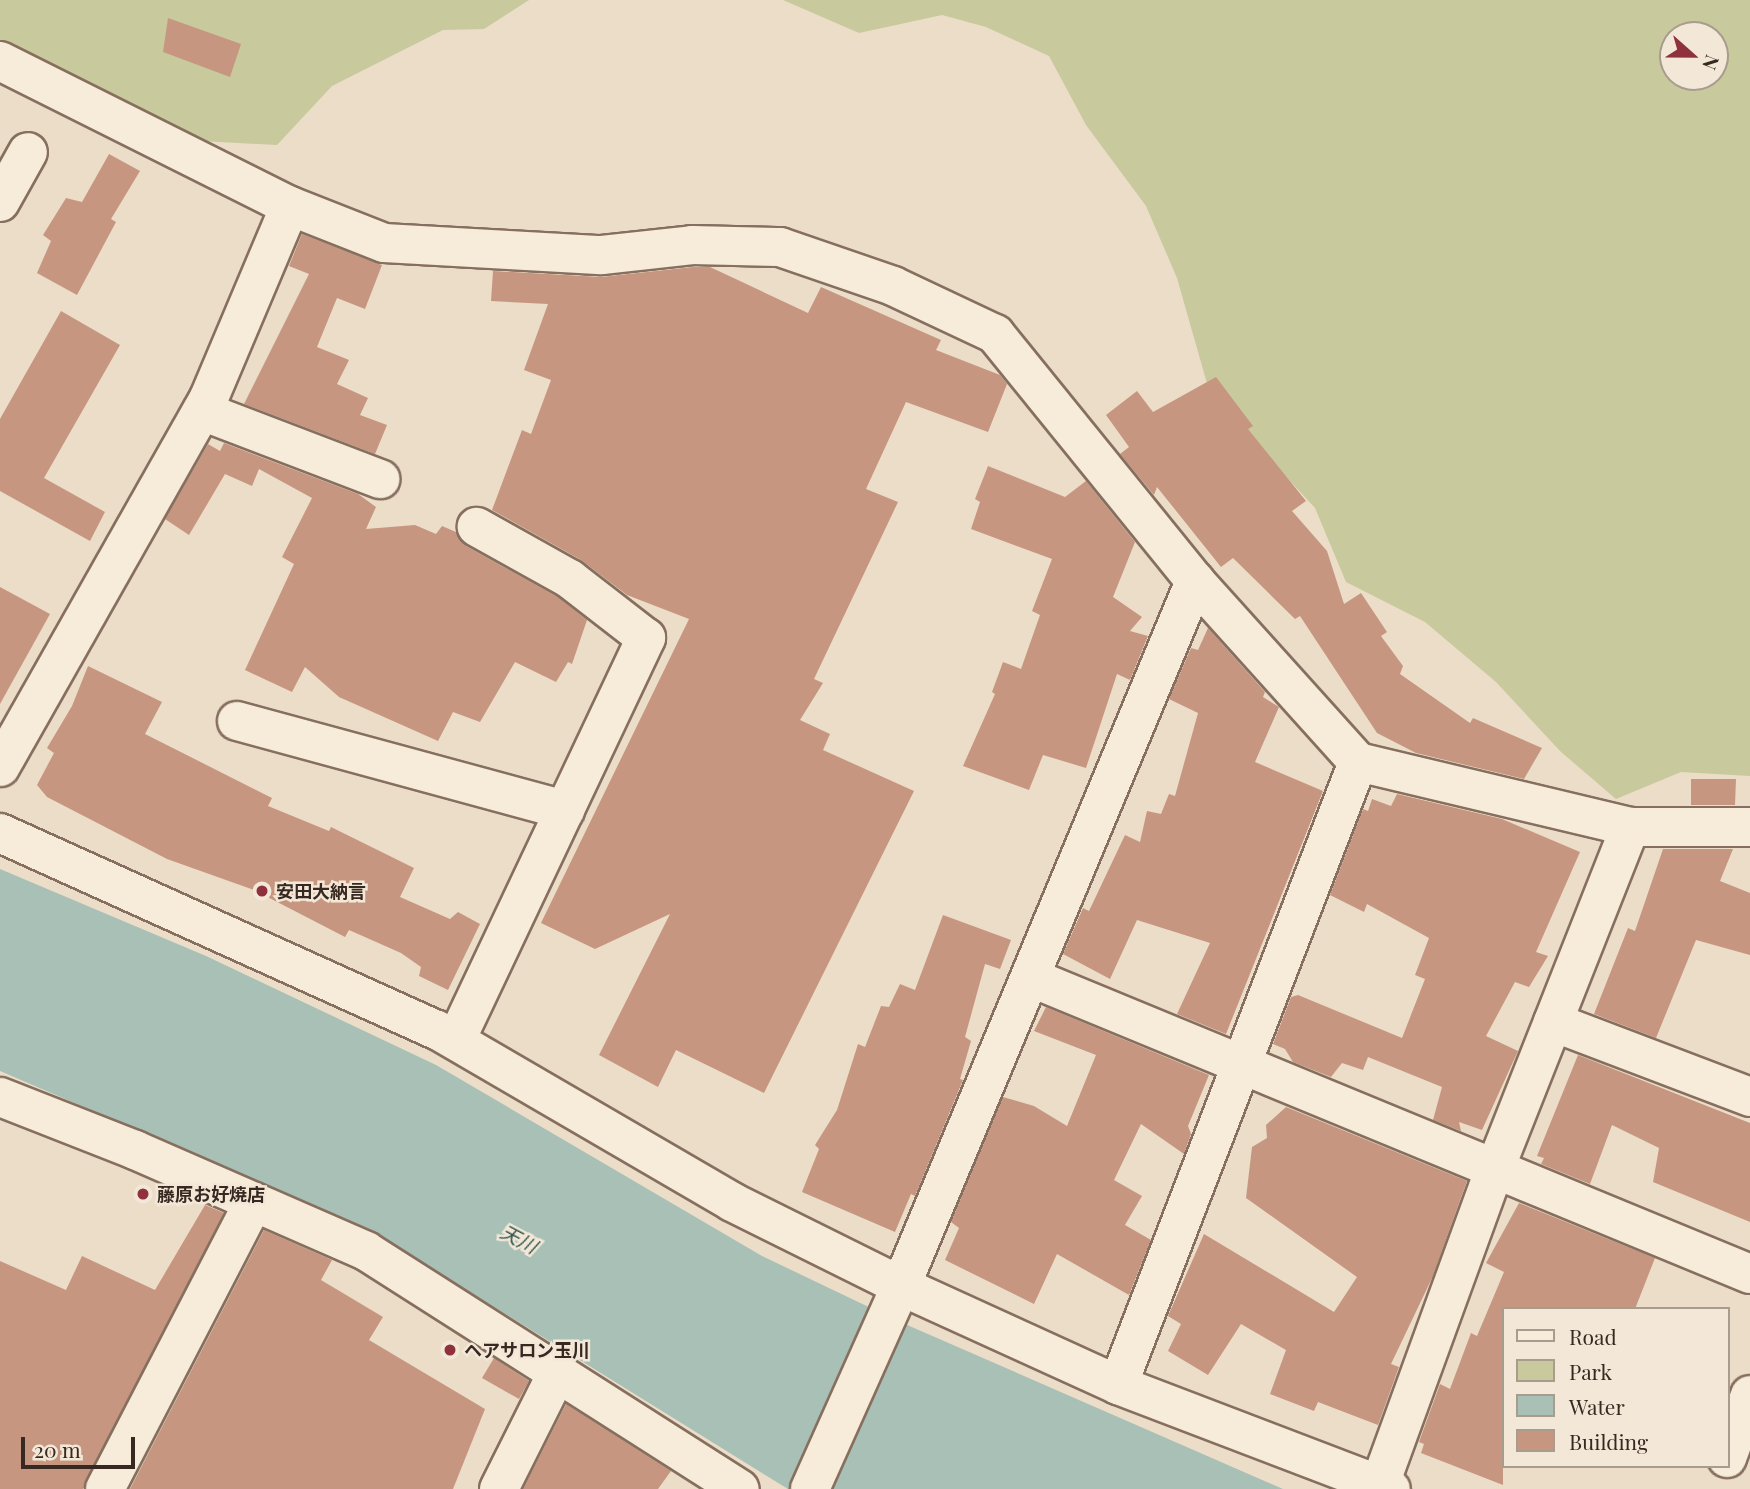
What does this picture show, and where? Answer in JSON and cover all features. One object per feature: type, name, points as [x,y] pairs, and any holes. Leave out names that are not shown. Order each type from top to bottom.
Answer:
[{"type":"street","points":[[0,61],[58,98],[290,206],[384,243],[601,255],[692,245],[780,247],[893,286],[995,334],[1195,581],[1358,762],[1630,827],[1750,827]]},
{"type":"street","points":[[0,202],[28,152]]},
{"type":"street","points":[[0,767],[202,411],[290,206]]},
{"type":"street","points":[[202,411],[380,479]]},
{"type":"street","points":[[456,1040],[646,638],[570,579],[477,527]]},
{"type":"street","points":[[810,1489],[901,1286],[1032,978],[1195,581]]},
{"type":"street","points":[[237,722],[565,810]]},
{"type":"street","points":[[1118,1385],[1358,762]]},
{"type":"street","points":[[0,833],[456,1040],[732,1202],[901,1286],[1118,1385],[1385,1487],[1494,1171],[1630,827]]},
{"type":"street","points":[[1032,978],[1494,1171],[1750,1274]]},
{"type":"street","points":[[1553,1021],[1750,1097]]},
{"type":"street","points":[[0,1097],[366,1251],[740,1489]]},
{"type":"street","points":[[105,1489],[254,1202]]},
{"type":"street","points":[[499,1489],[557,1373]]},
{"type":"street","points":[[1729,1453],[1750,1395]]},
{"type":"street","points":[[1716,1489],[1723,1468]]},
{"type":"green space","points":[[0,0],[529,0],[484,29],[443,30],[332,86],[277,145],[201,141],[0,42]]},
{"type":"green space","points":[[783,0],[1750,0],[1750,776],[1681,772],[1616,799],[1560,751],[1496,682],[1425,622],[1346,582],[1315,508],[1210,394],[1177,278],[1146,206],[1086,125],[1049,56],[986,27],[942,15],[859,33]]},
{"type":"water","name":"天川","points":[[0,869],[206,956],[436,1065],[762,1256],[898,1321],[1283,1489],[788,1489],[370,1230],[0,1071]]},
{"type":"building","points":[[168,18],[241,44],[230,77],[163,52]]},
{"type":"building","points":[[109,154],[140,171],[111,219],[116,222],[77,295],[37,273],[51,241],[43,235],[66,198],[82,202]]},
{"type":"building","points":[[302,234],[382,265],[365,309],[337,298],[317,347],[349,360],[337,384],[368,398],[360,415],[387,425],[375,454],[244,404],[309,274],[289,266]]},
{"type":"building","points":[[710,267],[808,313],[821,287],[941,340],[936,350],[1000,375],[1007,384],[988,432],[906,402],[866,489],[898,502],[814,679],[823,683],[800,720],[830,734],[823,750],[914,791],[764,1093],[676,1050],[658,1087],[599,1055],[670,914],[595,949],[541,923],[689,619],[627,595],[581,560],[492,510],[522,430],[531,434],[551,380],[524,370],[548,304],[491,301],[493,271],[601,277]]},
{"type":"building","points":[[61,311],[120,345],[44,478],[105,512],[90,541],[0,491],[0,419]]},
{"type":"building","points":[[1216,377],[1253,426],[1248,429],[1306,501],[1292,511],[1327,551],[1344,604],[1361,593],[1387,632],[1381,636],[1403,666],[1400,674],[1470,723],[1473,718],[1542,748],[1524,779],[1416,753],[1377,733],[1300,616],[1295,619],[1233,558],[1221,567],[1157,487],[1154,495],[1120,454],[1129,447],[1106,415],[1137,391],[1153,412]]},
{"type":"building","points":[[224,443],[358,494],[376,507],[366,529],[415,525],[436,534],[442,526],[456,532],[466,546],[558,597],[587,620],[572,664],[568,662],[556,682],[515,662],[480,722],[453,712],[438,741],[339,697],[305,667],[292,692],[245,670],[294,564],[282,557],[312,498],[259,469],[252,486],[225,474],[189,535],[165,519],[208,444],[220,451]]},
{"type":"building","points":[[988,466],[1065,497],[1086,481],[1135,542],[1113,597],[1142,617],[1130,631],[1148,636],[1130,680],[1117,674],[1086,768],[1043,755],[1029,790],[963,766],[995,694],[992,692],[1003,662],[1021,669],[1040,615],[1032,611],[1052,559],[971,529],[980,502],[975,499]]},
{"type":"building","points":[[0,587],[50,614],[0,704]]},
{"type":"building","points":[[1208,628],[1265,692],[1263,697],[1279,707],[1255,762],[1323,791],[1226,1034],[1177,1014],[1210,943],[1137,920],[1110,979],[1063,954],[1083,908],[1089,911],[1125,835],[1140,842],[1147,811],[1161,814],[1169,794],[1175,796],[1198,713],[1169,699],[1191,648],[1198,650]]},
{"type":"building","points":[[88,666],[162,702],[145,734],[272,798],[268,806],[329,831],[331,827],[414,868],[400,897],[450,919],[458,912],[480,924],[448,990],[419,976],[421,967],[401,953],[349,930],[345,937],[254,890],[167,859],[47,797],[37,785],[54,753],[47,748],[72,706]]},
{"type":"building","points":[[1691,779],[1736,779],[1735,805],[1691,805]]},
{"type":"building","points":[[1397,794],[1502,819],[1580,852],[1536,952],[1548,956],[1529,987],[1515,982],[1486,1036],[1518,1051],[1482,1130],[1459,1122],[1461,1131],[1433,1120],[1442,1087],[1368,1057],[1363,1070],[1342,1063],[1331,1077],[1293,1062],[1285,1049],[1273,1044],[1291,997],[1298,995],[1402,1038],[1425,979],[1415,975],[1429,938],[1367,904],[1364,912],[1330,895],[1363,809],[1368,811],[1372,799],[1391,806]]},
{"type":"building","points":[[1663,849],[1733,849],[1720,881],[1750,893],[1750,955],[1696,940],[1656,1038],[1594,1014],[1628,928],[1635,931]]},
{"type":"building","points":[[943,915],[1011,940],[1000,969],[985,964],[965,1037],[971,1041],[960,1079],[963,1080],[915,1196],[911,1194],[895,1232],[802,1192],[819,1149],[815,1145],[837,1110],[858,1044],[865,1047],[881,1006],[889,1007],[900,984],[915,990]]},
{"type":"building","points":[[1046,1007],[1209,1075],[1188,1126],[1191,1134],[1184,1154],[1141,1124],[1114,1180],[1142,1196],[1125,1225],[1151,1240],[1129,1295],[1057,1254],[1034,1304],[945,1260],[959,1228],[951,1222],[1003,1097],[1034,1106],[1067,1126],[1096,1055],[1034,1031]]},
{"type":"building","points":[[1578,1055],[1750,1123],[1750,1222],[1653,1182],[1659,1148],[1612,1125],[1590,1184],[1541,1164],[1544,1158],[1537,1156]]},
{"type":"building","points":[[1286,1107],[1467,1181],[1433,1276],[1391,1364],[1399,1367],[1378,1425],[1318,1402],[1314,1411],[1270,1394],[1286,1350],[1241,1324],[1208,1375],[1168,1351],[1181,1324],[1168,1316],[1204,1234],[1334,1312],[1357,1277],[1246,1198],[1252,1147],[1267,1138],[1266,1125]]},
{"type":"building","points":[[1519,1203],[1655,1258],[1636,1307],[1502,1307],[1503,1485],[1421,1453],[1424,1444],[1419,1442],[1440,1384],[1450,1389],[1471,1333],[1477,1336],[1504,1272],[1486,1263]]},
{"type":"building","points":[[205,1205],[224,1213],[83,1489],[0,1489],[0,1261],[66,1290],[82,1256],[155,1290]]},
{"type":"building","points":[[264,1230],[332,1260],[321,1280],[383,1317],[369,1340],[485,1409],[453,1489],[130,1489]]},
{"type":"building","points":[[494,1358],[529,1381],[519,1399],[482,1378]]},
{"type":"building","points":[[566,1404],[671,1471],[658,1489],[523,1489]]},
{"type":"place","name":"安田大納言","points":[[262,891]]},
{"type":"place","name":"藤原お好焼店","points":[[143,1194]]},
{"type":"place","name":"ヘアサロン玉川","points":[[450,1350]]}]
